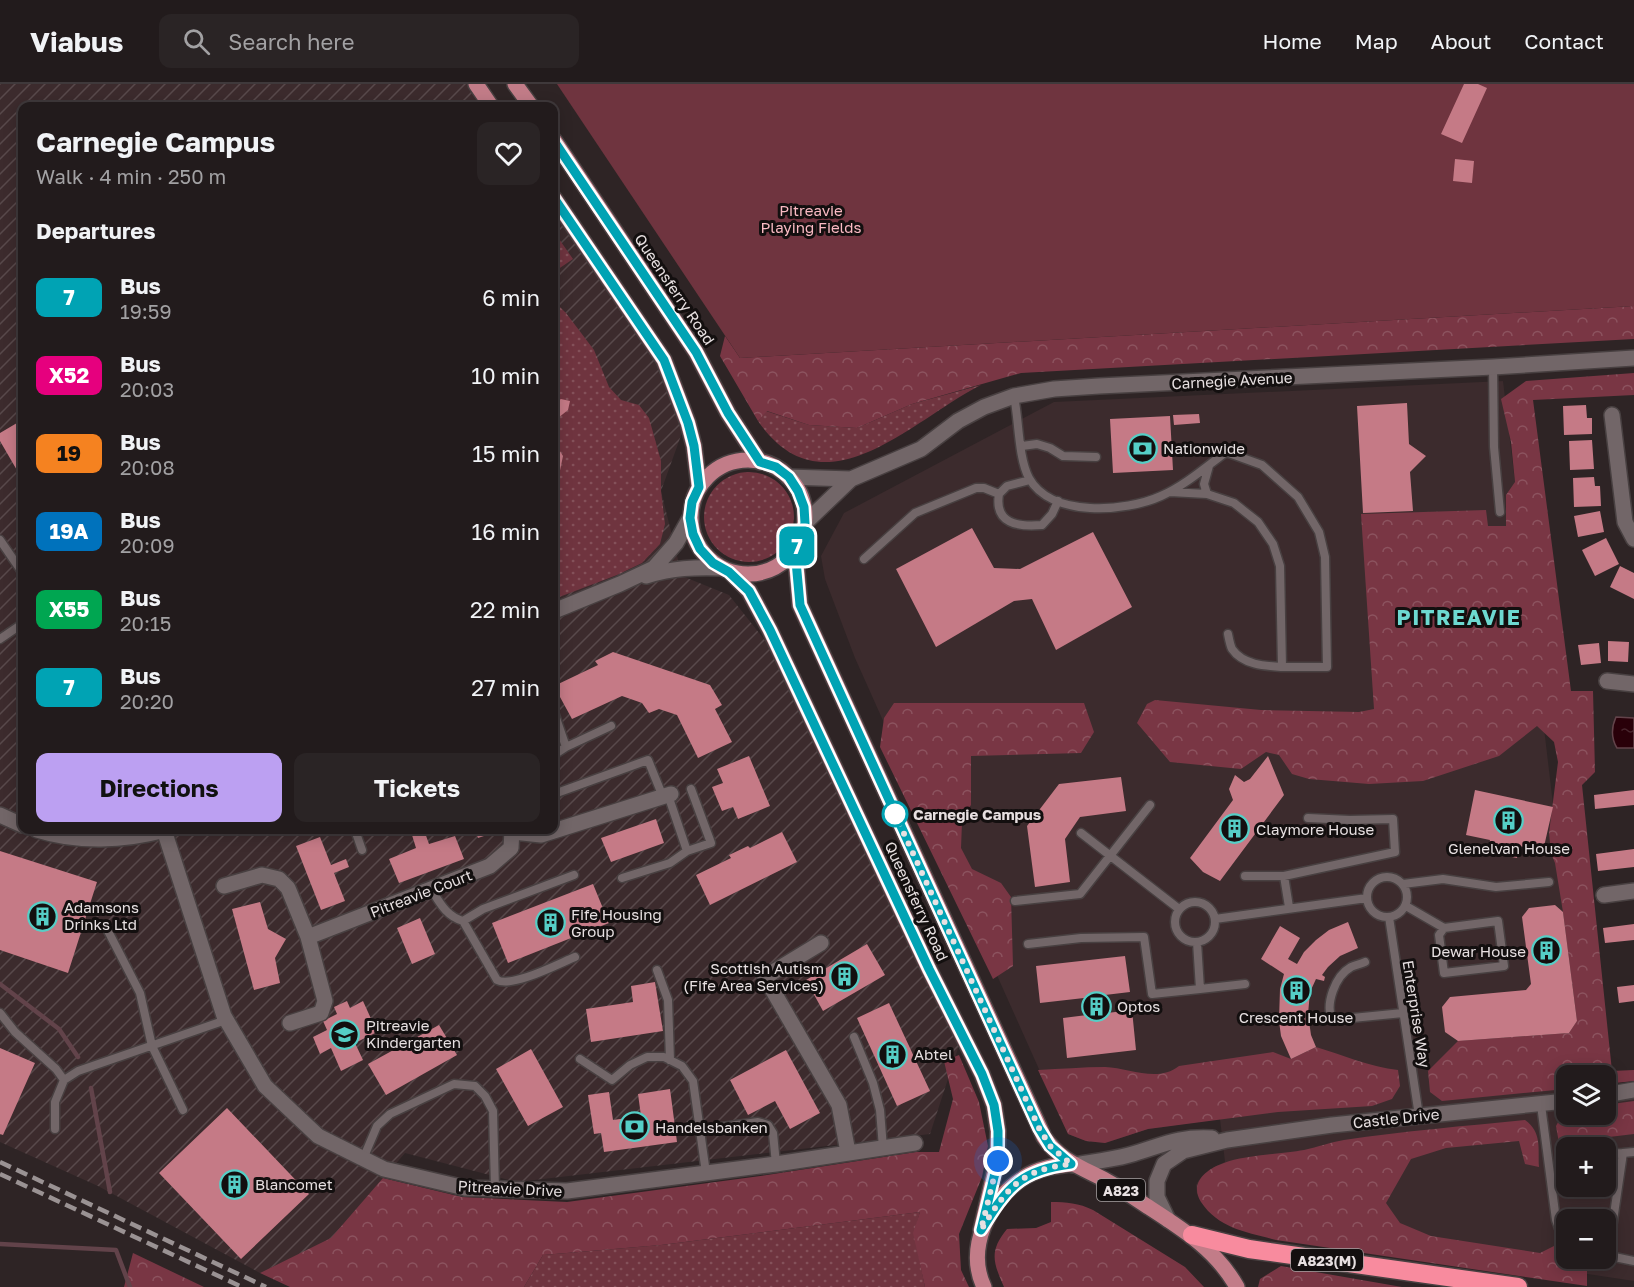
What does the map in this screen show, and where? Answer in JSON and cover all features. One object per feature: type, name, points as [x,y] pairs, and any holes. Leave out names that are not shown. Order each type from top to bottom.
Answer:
[{"type":"highway","name":"A823(M)","points":[[1192,1235],[1241,1248],[1518,1287]]},
{"type":"main road","points":[[476,84],[488,102]]},
{"type":"main road","points":[[515,84],[528,102]]},
{"type":"main road","name":"Queensferry Road","points":[[558,146],[696,352],[728,413],[760,462]]},
{"type":"main road","points":[[558,204],[664,360],[688,423],[694,446],[699,487]]},
{"type":"main road","points":[[795,550],[782,564],[765,572],[747,574],[725,570],[713,563],[700,549],[693,534],[690,518],[692,502],[699,487],[711,474],[726,464],[743,460],[760,462],[776,467],[789,477],[804,507],[805,523]]},
{"type":"main road","name":"A823","points":[[795,550],[805,523]]},
{"type":"main road","name":"Queensferry Road","points":[[795,550],[800,605],[1039,1128],[1050,1146],[1072,1164]]},
{"type":"main road","name":"Queensferry Road","points":[[725,570],[749,591],[770,630],[929,969],[982,1074],[994,1105],[998,1131],[998,1161],[978,1244],[977,1264],[984,1287]]},
{"type":"main road","points":[[981,1230],[1000,1198],[1022,1178],[1040,1170],[1072,1164]]},
{"type":"main road","name":"A823","points":[[1072,1164],[1107,1181],[1192,1235],[1224,1266],[1237,1287]]},
{"type":"street","name":"Carnegie Avenue","points":[[851,479],[921,449],[958,421],[984,406],[1014,396],[1054,389],[1634,358]]},
{"type":"street","points":[[1612,415],[1625,522],[1634,538]]},
{"type":"street","points":[[789,477],[851,479]]},
{"type":"street","points":[[805,523],[851,479]]},
{"type":"street","points":[[558,609],[654,568],[676,543],[690,518]]},
{"type":"street","points":[[620,584],[665,570],[690,566],[725,570]]},
{"type":"street","points":[[1607,681],[1634,684]]},
{"type":"street","points":[[558,830],[667,795]]},
{"type":"street","points":[[0,815],[18,823]]},
{"type":"street","points":[[52,834],[64,837],[124,839],[147,834]]},
{"type":"street","name":"Pitreavie Drive","points":[[166,834],[226,1020],[265,1086],[318,1136],[384,1169],[465,1188],[567,1191],[776,1164],[915,1143]]},
{"type":"street","name":"Pitreavie Court","points":[[308,937],[490,866],[511,848],[512,834]]},
{"type":"street","points":[[224,886],[262,875],[279,879],[288,888],[308,937],[325,1001],[321,1013],[290,1023]]},
{"type":"street","points":[[1604,895],[1634,891]]},
{"type":"street","points":[[821,943],[765,977],[839,1105],[848,1152]]},
{"type":"street","points":[[1616,1093],[1634,1090]]},
{"type":"street","name":"Castle Drive","points":[[1168,1220],[1157,1197],[1157,1181],[1164,1164],[1183,1151],[1227,1140],[1419,1116],[1556,1103]]},
{"type":"street","name":"Castle Drive","points":[[1072,1164],[1130,1155],[1182,1138],[1227,1140]]},
{"type":"lane","points":[[1493,367],[1494,447],[1500,512]]},
{"type":"lane","points":[[1014,396],[1025,468],[1030,480],[1040,490],[1058,501],[1088,509],[1115,508],[1159,497],[1170,492],[1226,452],[1262,465],[1298,497],[1319,532],[1325,557],[1327,667],[1261,666],[1242,658],[1232,649],[1228,634]]},
{"type":"lane","points":[[1022,446],[1037,444],[1050,448],[1063,456],[1096,457]]},
{"type":"lane","points":[[1206,494],[1204,484],[1209,464]]},
{"type":"lane","points":[[1030,480],[1007,486],[999,494],[997,503],[1001,516],[1009,522],[1027,526],[1042,525],[1052,514],[1058,501]]},
{"type":"lane","points":[[864,559],[915,513],[976,489],[999,494]]},
{"type":"lane","points":[[1170,492],[1206,494],[1234,503],[1258,522],[1273,544],[1280,566],[1282,667]]},
{"type":"lane","points":[[0,540],[18,566]]},
{"type":"lane","points":[[0,639],[18,627]]},
{"type":"lane","points":[[558,724],[566,747]]},
{"type":"lane","points":[[558,752],[611,726]]},
{"type":"lane","points":[[558,793],[648,760],[667,795],[687,851]]},
{"type":"lane","points":[[622,878],[670,863],[687,851],[711,843],[692,789]]},
{"type":"lane","points":[[1015,901],[1080,894],[1150,805]]},
{"type":"lane","points":[[1245,876],[1284,876],[1395,852],[1394,819],[1308,818]]},
{"type":"lane","points":[[1081,833],[1179,909]]},
{"type":"lane","points":[[356,834],[362,850]]},
{"type":"lane","points":[[463,921],[483,909],[574,875]]},
{"type":"lane","points":[[1284,876],[1289,907]]},
{"type":"lane","points":[[1381,877],[1394,878],[1403,884],[1407,893],[1406,906],[1401,912],[1389,917],[1381,916],[1371,910],[1367,898],[1371,885],[1381,877]]},
{"type":"lane","points":[[1403,884],[1443,879],[1496,887],[1549,882]]},
{"type":"lane","points":[[431,889],[442,907],[454,918],[463,921],[497,980],[503,983],[517,980],[575,957]]},
{"type":"lane","points":[[1215,919],[1367,898]]},
{"type":"lane","points":[[1188,903],[1202,903],[1215,919],[1211,934],[1197,942],[1184,939],[1177,932],[1175,918],[1179,909],[1188,903]]},
{"type":"lane","points":[[1406,906],[1444,928],[1498,921],[1504,966],[1444,973],[1439,936],[1444,928]]},
{"type":"lane","name":"Enterprise Way","points":[[1389,917],[1419,1116]]},
{"type":"lane","points":[[108,931],[140,993],[152,1046],[183,1110]]},
{"type":"lane","points":[[1028,944],[1081,938],[1144,937],[1152,994],[1245,984]]},
{"type":"lane","points":[[1197,942],[1200,988]]},
{"type":"lane","points":[[1365,962],[1351,967],[1338,980],[1332,993],[1330,1018],[1332,1020],[1403,1013]]},
{"type":"lane","points":[[657,970],[668,1000],[670,1060]]},
{"type":"lane","points":[[0,1013],[15,1032],[56,1069],[64,1080]]},
{"type":"lane","points":[[55,1129],[55,1102],[64,1080],[78,1071],[226,1020]]},
{"type":"lane","points":[[854,1037],[873,1083],[880,1110],[883,1148]]},
{"type":"lane","points":[[580,1059],[612,1080],[630,1065],[647,1057],[664,1057],[682,1066],[693,1082],[706,1173]]},
{"type":"lane","points":[[363,1159],[377,1126],[390,1114],[454,1084],[475,1086],[485,1096],[493,1111],[495,1189]]},
{"type":"lane","points":[[1541,1105],[1556,1220]]},
{"type":"lane","points":[[722,1127],[758,1122],[768,1125],[773,1133],[776,1164]]},
{"type":"lane","points":[[1616,1153],[1634,1152]]},
{"type":"lane","points":[[1614,1209],[1623,1153]]},
{"type":"lane","points":[[1616,1257],[1634,1261]]},
{"type":"shaded area","points":[[0,84],[476,84],[488,102],[18,102],[18,834],[558,834],[558,204],[664,360],[683,430],[661,491],[682,576],[729,595],[790,672],[962,1036],[930,1134],[517,1182],[405,1153],[331,1239],[260,1273],[98,1186],[0,1142]]},
{"type":"shaded area","points":[[1503,381],[1584,1065],[1556,1065],[1556,1125],[1616,1125],[1616,1099],[1634,1097],[1634,1281],[1257,1224],[1197,1194],[1196,1185],[1199,1180],[1212,1168],[1225,1162],[1220,1119],[1148,1129],[1105,1143],[1086,1141],[1068,1134],[855,658],[825,579],[821,556],[844,513],[1054,402]]},
{"type":"green space","name":"Pitreavie Playing Fields","points":[[557,84],[1634,84],[1634,306],[740,358]]},
{"type":"green space","points":[[558,239],[573,259],[558,269]]},
{"type":"green space","points":[[558,305],[594,350],[609,387],[621,400],[639,405],[649,418],[661,461],[661,491],[665,524],[660,544],[642,563],[558,597]]},
{"type":"green space","points":[[1634,306],[1634,339],[1021,373],[912,404],[857,428],[809,425],[767,411],[758,421],[720,356],[725,336],[740,358]]},
{"type":"green space","points":[[1634,373],[1634,395],[1533,400],[1571,691],[1593,691],[1595,772],[1582,785],[1611,1065],[1556,1065],[1556,1090],[1442,1101],[1430,1092],[1428,1071],[1458,1041],[1569,1033],[1577,1021],[1563,912],[1549,833],[1558,762],[1554,742],[1537,726],[1499,756],[1423,781],[1369,784],[1309,779],[1292,774],[1279,755],[1266,752],[1241,769],[1170,762],[1137,723],[1147,704],[1155,700],[1261,710],[1359,712],[1374,709],[1361,514],[1486,510],[1488,526],[1506,526],[1506,495],[1515,482],[1511,442],[1501,399],[1526,381]]},
{"type":"green space","points":[[981,385],[898,437],[869,452],[840,461],[811,461],[784,448],[758,421],[766,411],[809,425],[857,428],[912,404]]},
{"type":"green space","points":[[749,472],[766,475],[781,485],[791,500],[794,517],[791,534],[781,549],[766,559],[749,562],[732,559],[717,549],[707,534],[704,517],[707,500],[717,485],[732,475]]},
{"type":"green space","points":[[894,703],[1084,703],[1094,732],[1081,753],[971,756],[971,805],[964,814],[962,822],[961,848],[972,869],[1001,883],[1011,897],[1013,966],[993,979],[880,747],[884,718]]},
{"type":"green space","points":[[1316,1047],[1367,1064],[1398,1070],[1400,1086],[1392,1099],[1372,1106],[1278,1112],[1148,1129],[1105,1143],[1086,1141],[1068,1134],[1038,1070],[1105,1067],[1153,1074],[1171,1071],[1179,1066],[1273,1052],[1291,1059]]},
{"type":"green space","points":[[959,1055],[979,1102],[988,1146],[982,1177],[959,1234],[961,1270],[969,1287],[925,1287],[913,1233],[920,1212],[661,1245],[543,1255],[524,1287],[290,1287],[260,1273],[331,1238],[383,1178],[462,1197],[567,1202],[916,1152],[939,1152],[953,1099],[944,1061]]},
{"type":"green space","points":[[1634,1070],[1634,1081],[1616,1083],[1616,1071]]},
{"type":"green space","points":[[1634,1101],[1634,1134],[1609,1137],[1558,1137],[1557,1125],[1616,1125],[1616,1103]]},
{"type":"green space","points":[[1525,1120],[1537,1135],[1539,1167],[1525,1164],[1519,1141],[1446,1148],[1411,1159],[1386,1203],[1400,1223],[1431,1236],[1540,1253],[1556,1245],[1556,1269],[1587,1269],[1587,1286],[1276,1240],[1244,1232],[1225,1224],[1208,1211],[1198,1195],[1198,1183],[1201,1178],[1211,1169],[1232,1160],[1304,1150],[1339,1141]]},
{"type":"green space","points":[[1051,1202],[1072,1203],[1093,1210],[1185,1267],[1204,1287],[1004,1287],[995,1263],[997,1244],[1007,1229],[1036,1228],[1051,1222]]},
{"type":"green space","points":[[920,1212],[914,1233],[925,1287],[524,1287],[543,1255],[661,1245]]},
{"type":"green space","points":[[133,1253],[204,1287],[124,1287]]},
{"type":"green space","points":[[1281,1266],[1402,1287],[1258,1287],[1260,1279]]},
{"type":"water","points":[[1616,717],[1634,718],[1634,748],[1617,748],[1612,733]]},
{"type":"building","points":[[1464,84],[1478,84],[1487,88],[1462,143],[1441,134]]},
{"type":"building","points":[[1455,159],[1474,161],[1472,183],[1453,181]]},
{"type":"building","points":[[558,401],[570,401],[568,410],[558,418]]},
{"type":"building","points":[[1407,403],[1409,444],[1426,456],[1410,472],[1413,511],[1363,513],[1357,406]]},
{"type":"building","points":[[1586,405],[1587,418],[1592,418],[1592,434],[1564,435],[1563,406]]},
{"type":"building","points":[[1199,414],[1200,423],[1174,425],[1173,415]]},
{"type":"building","name":"Nationwide","points":[[1170,416],[1173,470],[1113,473],[1110,419]]},
{"type":"building","points":[[18,422],[18,472],[0,441],[0,433]]},
{"type":"building","points":[[1592,440],[1594,469],[1570,470],[1569,441]]},
{"type":"building","points":[[558,448],[563,456],[558,480]]},
{"type":"building","points":[[1594,477],[1595,486],[1600,486],[1601,506],[1574,507],[1573,478]]},
{"type":"building","points":[[1600,511],[1604,532],[1578,537],[1574,516]]},
{"type":"building","points":[[972,528],[994,568],[1020,569],[1093,532],[1132,607],[1056,650],[1032,599],[1014,601],[936,647],[896,569]]},
{"type":"building","points":[[1606,538],[1619,564],[1595,576],[1582,550]]},
{"type":"building","points":[[1620,566],[1634,573],[1634,599],[1610,587]]},
{"type":"building","points":[[1608,641],[1629,642],[1628,662],[1608,661]]},
{"type":"building","points":[[1599,643],[1601,663],[1581,665],[1578,645]]},
{"type":"building","points":[[613,652],[710,685],[722,705],[715,709],[732,742],[698,758],[677,715],[659,709],[649,713],[642,703],[622,696],[572,719],[558,693],[558,684],[598,665],[595,661]]},
{"type":"building","points":[[749,756],[770,806],[738,819],[733,807],[722,811],[712,787],[723,783],[717,769]]},
{"type":"building","name":"Claymore House","points":[[1268,756],[1284,795],[1220,881],[1203,872],[1190,858],[1233,800],[1229,789],[1235,775],[1244,782],[1250,779]]},
{"type":"building","points":[[1121,777],[1126,811],[1080,817],[1065,839],[1070,882],[1035,887],[1027,826],[1059,784]]},
{"type":"building","name":"Glenelvan House","points":[[1475,790],[1553,807],[1543,851],[1519,846],[1517,858],[1487,852],[1490,840],[1466,835]]},
{"type":"building","points":[[1634,790],[1634,805],[1595,809],[1594,795]]},
{"type":"building","points":[[656,819],[664,843],[611,862],[601,838]]},
{"type":"building","points":[[782,832],[797,862],[710,905],[696,875],[731,858],[729,855],[748,846],[750,848]]},
{"type":"building","points":[[425,834],[429,844],[455,836],[464,859],[399,883],[389,859],[416,848],[412,835]]},
{"type":"building","points":[[476,834],[490,834],[478,838]]},
{"type":"building","points":[[320,837],[331,865],[346,859],[349,867],[334,873],[345,901],[321,910],[296,846]]},
{"type":"building","points":[[1634,849],[1634,867],[1598,871],[1596,854]]},
{"type":"building","name":"Adamsons Drinks Ltd","points":[[0,851],[97,882],[68,973],[0,950]]},
{"type":"building","name":"Fife Housing Group","points":[[593,884],[609,923],[508,963],[492,923]]},
{"type":"building","points":[[260,902],[268,929],[286,939],[275,958],[280,983],[254,990],[232,909]]},
{"type":"building","name":"Dewar House","points":[[1555,905],[1563,912],[1577,1021],[1569,1033],[1458,1041],[1445,1032],[1442,1007],[1450,997],[1526,990],[1531,984],[1522,917],[1529,908]]},
{"type":"building","points":[[420,918],[435,954],[412,964],[397,928]]},
{"type":"building","name":"Crescent House","points":[[1348,922],[1358,948],[1340,956],[1328,967],[1322,975],[1325,977],[1324,981],[1316,979],[1310,992],[1308,1014],[1311,1035],[1316,1047],[1291,1059],[1281,1036],[1279,1021],[1280,989],[1284,974],[1261,959],[1280,926],[1300,938],[1288,959],[1297,964],[1304,952],[1316,940],[1329,930]]},
{"type":"building","points":[[1634,924],[1634,940],[1605,943],[1603,928]]},
{"type":"building","name":"Scottish Autism (Fife Area Services)","points":[[867,944],[885,975],[823,1011],[806,980]]},
{"type":"building","name":"Optos","points":[[1125,956],[1130,992],[1105,995],[1107,1013],[1132,1010],[1136,1050],[1067,1058],[1063,1018],[1087,1015],[1084,998],[1040,1003],[1036,966]]},
{"type":"building","points":[[655,982],[663,1031],[591,1042],[586,1009],[633,1002],[631,986]]},
{"type":"building","points":[[1634,985],[1634,1001],[1619,1003],[1617,987]]},
{"type":"building","name":"Pitreavie Kindergarten","points":[[347,1001],[350,1008],[363,1001],[377,1032],[355,1043],[363,1060],[341,1071],[331,1048],[320,1054],[313,1037],[327,1030],[323,1021],[337,1014],[334,1007]]},
{"type":"building","name":"Abtel","points":[[889,1003],[930,1091],[897,1106],[857,1018]]},
{"type":"building","points":[[439,1025],[457,1055],[386,1095],[368,1064]]},
{"type":"building","points":[[0,1048],[35,1063],[3,1135],[0,1134]]},
{"type":"building","points":[[531,1049],[563,1107],[528,1126],[496,1069]]},
{"type":"building","points":[[786,1050],[820,1113],[790,1129],[775,1101],[748,1115],[730,1080]]},
{"type":"building","name":"Handelsbanken","points":[[670,1089],[677,1142],[604,1152],[601,1133],[594,1134],[588,1095],[609,1092],[613,1120],[641,1116],[638,1094]]},
{"type":"building","name":"Blancomet","points":[[227,1108],[309,1194],[241,1259],[159,1173]]},
{"type":"waterway","points":[[0,984],[59,1029],[78,1057]]},
{"type":"waterway","points":[[91,1088],[110,1192]]},
{"type":"waterway","points":[[0,1244],[116,1250],[130,1287]]},
{"type":"railway","points":[[0,1162],[266,1287]]},
{"type":"railway","points":[[0,1174],[242,1287]]},
{"type":"bus line","name":"7","points":[[558,147],[696,352],[728,413],[760,462],[776,467],[789,477],[798,491],[804,507],[805,523],[795,550],[800,605],[1039,1128],[1050,1146],[1071,1164],[1051,1166],[1022,1178],[1000,1198],[981,1230],[998,1161],[998,1131],[994,1105],[982,1074],[929,969],[770,630],[749,591],[729,572],[713,563],[700,549],[693,534],[690,518],[692,502],[699,487],[694,446],[688,423],[664,360],[558,204]]},
{"type":"place","name":"Nationwide","points":[[1142,448]]},
{"type":"place","name":"Carnegie Campus","points":[[895,814]]},
{"type":"place","name":"Glenelvan House","points":[[1509,821]]},
{"type":"place","name":"Claymore House","points":[[1235,829]]},
{"type":"place","name":"Adamsons Drinks Ltd","points":[[43,916]]},
{"type":"place","name":"Fife Housing Group","points":[[550,923]]},
{"type":"place","name":"Dewar House","points":[[1547,951]]},
{"type":"place","name":"Scottish Autism (Fife Area Services)","points":[[845,977]]},
{"type":"place","name":"Crescent House","points":[[1296,990]]},
{"type":"place","name":"Optos","points":[[1096,1006]]},
{"type":"place","name":"Pitreavie Kindergarten","points":[[345,1034]]},
{"type":"place","name":"Abtel","points":[[893,1054]]},
{"type":"place","name":"Handelsbanken","points":[[634,1127]]},
{"type":"place","name":"Blancomet","points":[[234,1184]]},
{"type":"district","name":"PITREAVIE","points":[[1459,617]]},
{"type":"route","points":[[895,814],[1039,1128],[1050,1146],[1071,1164],[1051,1166],[1022,1178],[1000,1198],[981,1230],[998,1161]]}]
